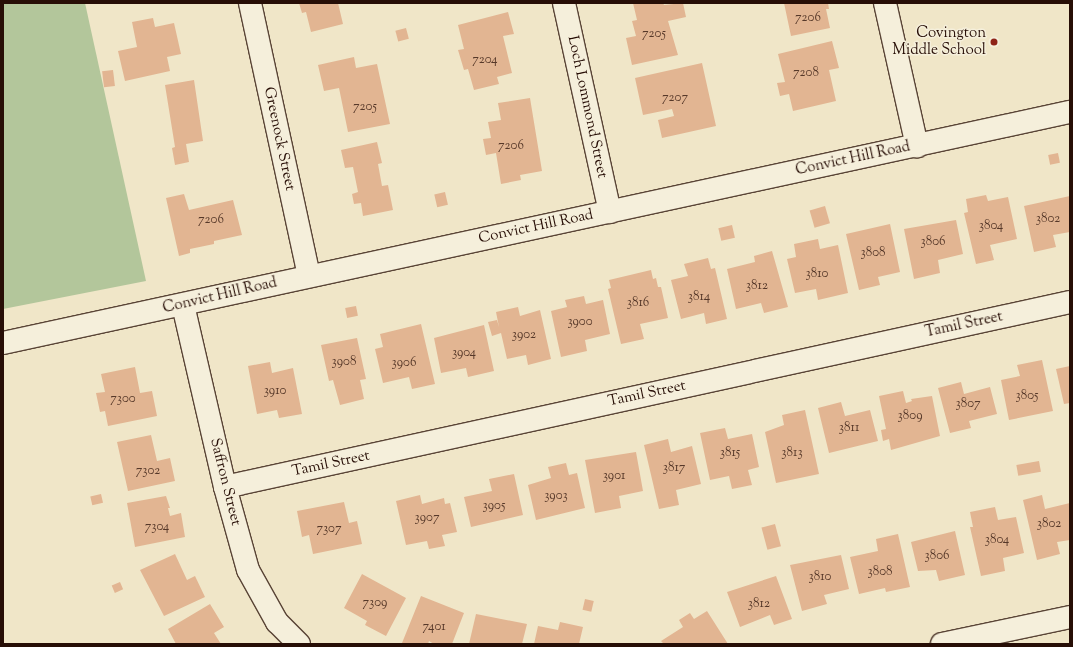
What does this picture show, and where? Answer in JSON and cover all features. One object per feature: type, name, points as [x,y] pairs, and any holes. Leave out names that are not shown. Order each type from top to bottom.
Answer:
[{"type":"street","name":"Greenock Street","points":[[250,3],[309,275]]},
{"type":"street","name":"Loch Lommond Street","points":[[564,3],[610,212]]},
{"type":"street","points":[[885,3],[917,146]]},
{"type":"street","name":"Convict Hill Road","points":[[3,343],[183,305],[309,275],[610,212],[1070,112]]},
{"type":"street","name":"Tamil Street","points":[[225,487],[1070,302]]},
{"type":"street","name":"Saffron Street","points":[[183,305],[225,487],[248,570],[277,622],[299,644]]},
{"type":"street","points":[[942,644],[1070,617]]},
{"type":"green space","points":[[3,3],[85,3],[146,281],[3,309]]},
{"type":"building","points":[[299,3],[338,3],[343,24],[311,32],[306,12],[302,13]]},
{"type":"building","points":[[633,3],[663,3],[664,5],[683,3],[686,17],[668,21],[678,55],[632,65],[626,38],[636,36],[632,21],[637,20]]},
{"type":"building","points":[[784,3],[828,3],[829,9],[826,9],[830,28],[791,36]]},
{"type":"building","points":[[508,12],[514,34],[503,36],[512,73],[497,77],[499,84],[474,90],[468,69],[464,70],[458,50],[464,49],[458,25]]},
{"type":"building","points":[[153,18],[155,27],[174,23],[181,54],[167,57],[170,71],[125,81],[118,51],[137,47],[132,22]]},
{"type":"building","points":[[406,28],[409,39],[398,41],[395,31]]},
{"type":"building","points":[[832,41],[839,68],[829,70],[836,101],[793,111],[789,94],[780,96],[777,83],[785,82],[778,54]]},
{"type":"building","points":[[354,57],[356,68],[377,64],[390,124],[348,132],[339,88],[324,91],[318,65]]},
{"type":"building","points":[[702,63],[716,126],[662,138],[658,120],[674,116],[672,109],[643,115],[635,78]]},
{"type":"building","points":[[113,70],[115,86],[104,87],[102,71]]},
{"type":"building","points":[[194,80],[203,141],[186,144],[189,162],[175,165],[172,148],[175,147],[165,85]]},
{"type":"building","points":[[530,98],[542,171],[520,175],[521,180],[501,184],[496,153],[486,155],[483,139],[491,138],[488,122],[501,120],[498,103]]},
{"type":"building","points":[[377,142],[382,163],[378,164],[382,186],[388,185],[393,210],[363,216],[361,203],[354,204],[352,194],[358,192],[353,167],[345,168],[341,150]]},
{"type":"building","points":[[1058,153],[1060,163],[1050,165],[1048,155]]},
{"type":"building","points":[[445,192],[448,205],[437,207],[434,194]]},
{"type":"building","points":[[184,194],[189,210],[233,200],[242,235],[214,241],[214,244],[190,249],[190,253],[179,256],[166,198]]},
{"type":"building","points":[[986,195],[988,201],[1008,197],[1017,239],[990,245],[994,260],[976,264],[964,213],[968,212],[966,199]]},
{"type":"building","points":[[1070,196],[1070,232],[1053,235],[1056,247],[1034,252],[1024,206]]},
{"type":"building","points":[[825,206],[830,223],[815,228],[810,210]]},
{"type":"building","points":[[956,220],[963,254],[938,260],[940,273],[914,279],[904,229]]},
{"type":"building","points":[[890,224],[900,272],[878,277],[880,285],[859,290],[846,234]]},
{"type":"building","points":[[732,225],[735,238],[721,241],[718,228]]},
{"type":"building","points":[[818,239],[820,249],[838,245],[848,293],[818,300],[816,289],[795,293],[787,259],[796,257],[794,244]]},
{"type":"building","points":[[772,251],[788,307],[764,313],[761,303],[736,309],[727,269],[755,262],[754,256]]},
{"type":"building","points":[[708,258],[711,269],[715,268],[727,319],[706,324],[704,313],[681,319],[671,280],[688,276],[684,264]]},
{"type":"building","points":[[651,270],[653,279],[656,278],[658,287],[661,287],[668,318],[640,324],[644,339],[621,344],[608,289],[611,288],[609,280]]},
{"type":"building","points":[[584,296],[586,304],[603,300],[610,334],[585,340],[587,351],[561,357],[551,311],[567,307],[565,300]]},
{"type":"building","points":[[356,306],[358,316],[347,318],[345,308]]},
{"type":"building","points":[[518,307],[520,316],[540,310],[551,359],[528,365],[526,355],[507,359],[501,333],[492,336],[488,322],[497,320],[499,327],[496,312]]},
{"type":"building","points":[[421,324],[435,384],[412,389],[409,377],[383,383],[375,349],[383,347],[380,334]]},
{"type":"building","points":[[484,325],[494,371],[468,377],[466,368],[441,373],[434,338]]},
{"type":"building","points":[[357,338],[366,379],[360,380],[364,399],[340,405],[333,380],[329,381],[321,345]]},
{"type":"building","points":[[1042,360],[1053,411],[1009,420],[1001,380],[1020,376],[1017,365]]},
{"type":"building","points":[[270,362],[272,373],[293,368],[302,414],[279,418],[277,410],[257,414],[248,366]]},
{"type":"building","points":[[1070,366],[1070,403],[1064,404],[1056,369]]},
{"type":"building","points":[[135,367],[140,393],[152,391],[157,416],[108,426],[105,411],[100,412],[96,393],[105,392],[101,374]]},
{"type":"building","points":[[961,382],[964,394],[990,387],[997,414],[969,421],[971,428],[950,433],[938,388]]},
{"type":"building","points":[[903,391],[906,403],[912,401],[911,399],[932,396],[940,436],[891,450],[889,439],[883,441],[881,430],[886,429],[879,396]]},
{"type":"building","points":[[841,402],[845,416],[870,410],[878,441],[829,453],[818,408]]},
{"type":"building","points":[[805,410],[819,474],[776,483],[765,432],[784,425],[782,415]]},
{"type":"building","points":[[725,428],[728,439],[752,434],[759,467],[748,470],[752,485],[732,489],[729,476],[710,480],[700,433]]},
{"type":"building","points":[[151,435],[157,461],[170,458],[175,481],[128,491],[117,442]]},
{"type":"building","points":[[668,439],[671,452],[692,446],[701,484],[676,490],[679,505],[659,509],[644,445]]},
{"type":"building","points":[[636,452],[643,491],[619,496],[621,508],[595,513],[585,460]]},
{"type":"building","points":[[1039,461],[1041,472],[1018,476],[1016,465]]},
{"type":"building","points":[[566,463],[569,475],[577,473],[585,508],[536,520],[528,485],[551,478],[548,467]]},
{"type":"building","points":[[514,474],[523,515],[471,527],[464,497],[492,491],[489,479]]},
{"type":"building","points":[[101,494],[103,503],[92,505],[90,496]]},
{"type":"building","points":[[420,495],[422,504],[444,498],[445,504],[450,503],[457,532],[442,535],[445,546],[429,549],[427,541],[406,545],[396,501]]},
{"type":"building","points":[[1042,495],[1045,509],[1070,503],[1070,540],[1057,542],[1060,554],[1037,560],[1023,500]]},
{"type":"building","points":[[166,496],[170,508],[168,508],[170,516],[181,513],[185,537],[135,547],[127,503]]},
{"type":"building","points":[[344,502],[349,523],[357,521],[362,544],[313,554],[309,535],[302,537],[297,511]]},
{"type":"building","points":[[995,507],[998,520],[1016,517],[1024,553],[1003,558],[1005,571],[981,576],[970,527],[973,527],[970,512]]},
{"type":"building","points":[[775,524],[781,546],[767,550],[761,528]]},
{"type":"building","points":[[955,531],[965,575],[939,581],[936,570],[918,571],[911,542]]},
{"type":"building","points":[[898,534],[910,587],[886,592],[885,588],[859,594],[850,557],[878,551],[876,539]]},
{"type":"building","points":[[175,554],[187,580],[195,576],[205,597],[164,616],[140,570]]},
{"type":"building","points":[[841,555],[849,589],[824,595],[827,604],[802,611],[790,565]]},
{"type":"building","points":[[362,574],[406,598],[386,636],[365,625],[367,621],[344,608]]},
{"type":"building","points":[[776,576],[792,619],[774,625],[770,615],[740,627],[727,592]]},
{"type":"building","points":[[120,582],[123,589],[115,593],[112,586]]},
{"type":"building","points":[[421,596],[464,613],[452,644],[434,644],[429,641],[428,644],[402,643]]},
{"type":"building","points":[[585,599],[594,601],[591,612],[583,610]]},
{"type":"building","points":[[210,604],[224,627],[214,633],[221,644],[176,644],[168,629]]},
{"type":"building","points":[[707,611],[728,644],[664,644],[661,641],[683,627],[679,620],[690,613],[694,619]]},
{"type":"building","points":[[476,614],[527,624],[522,644],[469,644]]},
{"type":"building","points":[[560,622],[583,627],[579,644],[534,644],[538,626],[558,630]]},
{"type":"place","name":"Covington Middle School","points":[[994,42]]}]
